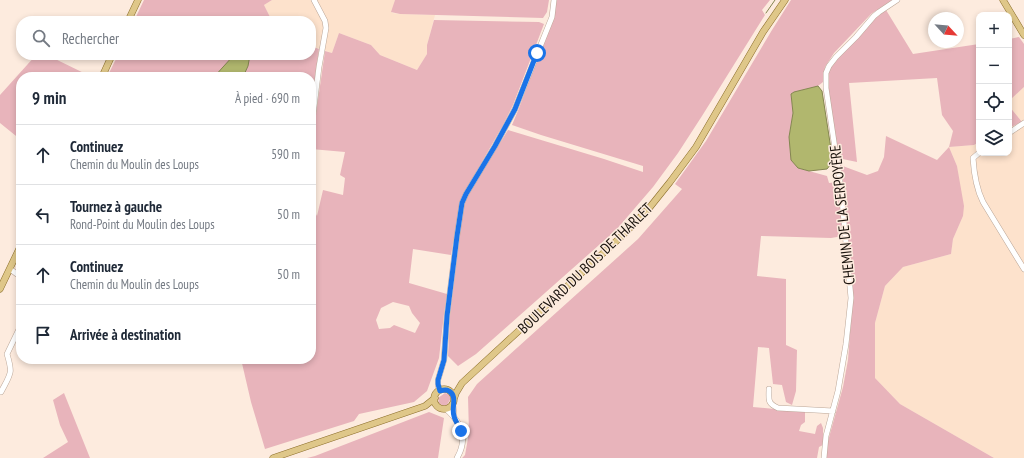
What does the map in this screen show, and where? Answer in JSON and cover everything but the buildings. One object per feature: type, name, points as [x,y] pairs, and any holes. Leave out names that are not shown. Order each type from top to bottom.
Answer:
[{"type":"main road","points":[[130,16],[138,0]]},
{"type":"main road","name":"BOULEVARD DU BOIS DE THARLET","points":[[454,402],[456,393],[462,383],[623,235],[654,202],[696,147],[760,38],[785,0]]},
{"type":"main road","points":[[1003,0],[1024,35]]},
{"type":"main road","points":[[104,72],[110,60]]},
{"type":"main road","points":[[0,289],[16,256]]},
{"type":"main road","name":"BOULEVARD DU BOIS DE THARLET","points":[[447,390],[462,383]]},
{"type":"main road","points":[[425,406],[435,398],[440,391],[443,390],[451,392],[454,402],[449,408],[443,409],[438,406],[435,398]]},
{"type":"main road","points":[[273,458],[425,406],[438,406]]},
{"type":"street","points":[[314,0],[325,21],[326,28],[316,91]]},
{"type":"street","points":[[440,391],[438,380],[444,360],[447,316],[462,203],[515,109],[552,17],[554,0]]},
{"type":"street","name":"CHEMIN DE LA SERPOYÈRE","points":[[824,458],[826,436],[838,391],[846,344],[851,298],[841,190],[826,88],[826,73],[836,57],[874,16],[897,0]]},
{"type":"street","points":[[1012,131],[1024,123]]},
{"type":"street","points":[[976,156],[973,158],[975,180],[979,194],[1024,269]]},
{"type":"street","points":[[10,269],[16,273]]},
{"type":"street","points":[[0,392],[11,374],[7,354],[16,335]]},
{"type":"street","points":[[769,389],[769,402],[771,405],[778,408],[833,411]]},
{"type":"street","points":[[454,402],[454,416]]},
{"type":"street","points":[[446,409],[454,416],[463,436],[463,444],[457,458]]},
{"type":"shaded area","points":[[144,0],[272,0],[264,5],[270,16],[136,16]]},
{"type":"shaded area","points":[[272,0],[395,0],[392,13],[435,15],[427,45],[427,54],[417,70],[380,55],[371,45],[339,33],[332,53],[316,48],[316,16],[270,16],[264,5]]},
{"type":"shaded area","points":[[395,0],[549,0],[547,12],[543,18],[400,14],[391,12]]},
{"type":"shaded area","points":[[556,0],[770,0],[762,10],[765,15],[702,116],[678,153],[653,187],[616,230],[476,354],[458,366],[448,356],[450,316],[464,201],[508,130],[643,172],[643,166],[512,125],[551,25]]},
{"type":"shaded area","points":[[791,0],[893,0],[871,14],[834,53],[825,67],[823,82],[818,86],[791,94],[793,113],[789,137],[798,168],[827,176],[829,183],[838,182],[843,236],[831,238],[761,236],[757,276],[786,279],[786,345],[797,350],[796,391],[792,405],[786,402],[782,385],[773,384],[769,348],[758,347],[753,407],[805,412],[805,422],[801,425],[799,431],[815,434],[817,426],[821,423],[823,428],[823,445],[819,447],[817,458],[462,458],[465,455],[469,433],[468,397],[477,384],[638,239],[682,189],[675,184],[706,141]]},
{"type":"shaded area","points":[[886,10],[913,54],[953,48],[964,48],[964,46],[976,44],[976,144],[949,147],[953,131],[942,115],[937,78],[849,83],[857,162],[838,158],[827,86],[829,68],[876,16]]},
{"type":"shaded area","points":[[434,20],[539,22],[544,24],[513,105],[460,203],[451,255],[413,249],[409,283],[447,294],[439,358],[427,391],[414,402],[359,414],[354,421],[265,449],[251,402],[242,364],[316,364],[316,214],[317,216],[323,190],[343,195],[345,178],[340,175],[345,152],[316,149],[316,114],[325,51],[332,53],[339,33],[371,45],[380,55],[417,70],[427,54],[427,45]],"holes":[[[393,302],[409,306],[412,313],[420,323],[415,333],[394,325],[390,328],[379,329],[376,320],[381,308]]]},
{"type":"shaded area","points":[[1019,37],[1024,44],[1024,87],[1012,98],[1012,48],[1012,38]]},
{"type":"shaded area","points":[[316,48],[319,49],[316,72],[110,72],[116,60],[316,60]]},
{"type":"shaded area","points":[[32,60],[57,60],[82,72],[21,72]]},
{"type":"shaded area","points":[[229,60],[249,60],[245,72],[218,72]]},
{"type":"shaded area","points":[[16,77],[16,136],[0,123],[0,95]]},
{"type":"shaded area","points":[[818,86],[822,91],[831,149],[831,164],[827,169],[809,171],[798,168],[791,160],[789,137],[793,113],[791,94]]},
{"type":"shaded area","points":[[1024,87],[1024,458],[994,458],[900,404],[875,378],[875,323],[885,286],[903,267],[951,254],[953,239],[963,216],[957,166],[949,147],[976,144],[976,156],[1012,156],[1012,127],[1022,122],[1012,110],[1012,98]]},
{"type":"shaded area","points":[[1012,110],[1022,122],[1012,127]]},
{"type":"shaded area","points":[[886,136],[937,160],[949,147],[957,166],[964,206],[963,216],[953,239],[951,254],[903,267],[885,286],[875,323],[875,378],[900,404],[994,458],[826,458],[828,441],[843,387],[848,360],[853,292],[843,180],[840,165],[867,175],[878,171],[884,157]]},
{"type":"shaded area","points":[[64,393],[90,458],[43,458],[68,442],[60,425],[53,400]]},
{"type":"shaded area","points":[[445,393],[450,395],[451,398],[447,405],[443,406],[439,403],[438,398]]},
{"type":"shaded area","points":[[429,412],[444,418],[438,458],[307,458],[315,456]]},
{"type":"waterway","points":[[766,13],[775,0]]},
{"type":"route","points":[[461,431],[454,416],[453,395],[451,392],[446,390],[440,391],[438,380],[444,360],[447,316],[462,203],[515,109],[537,53]]}]
